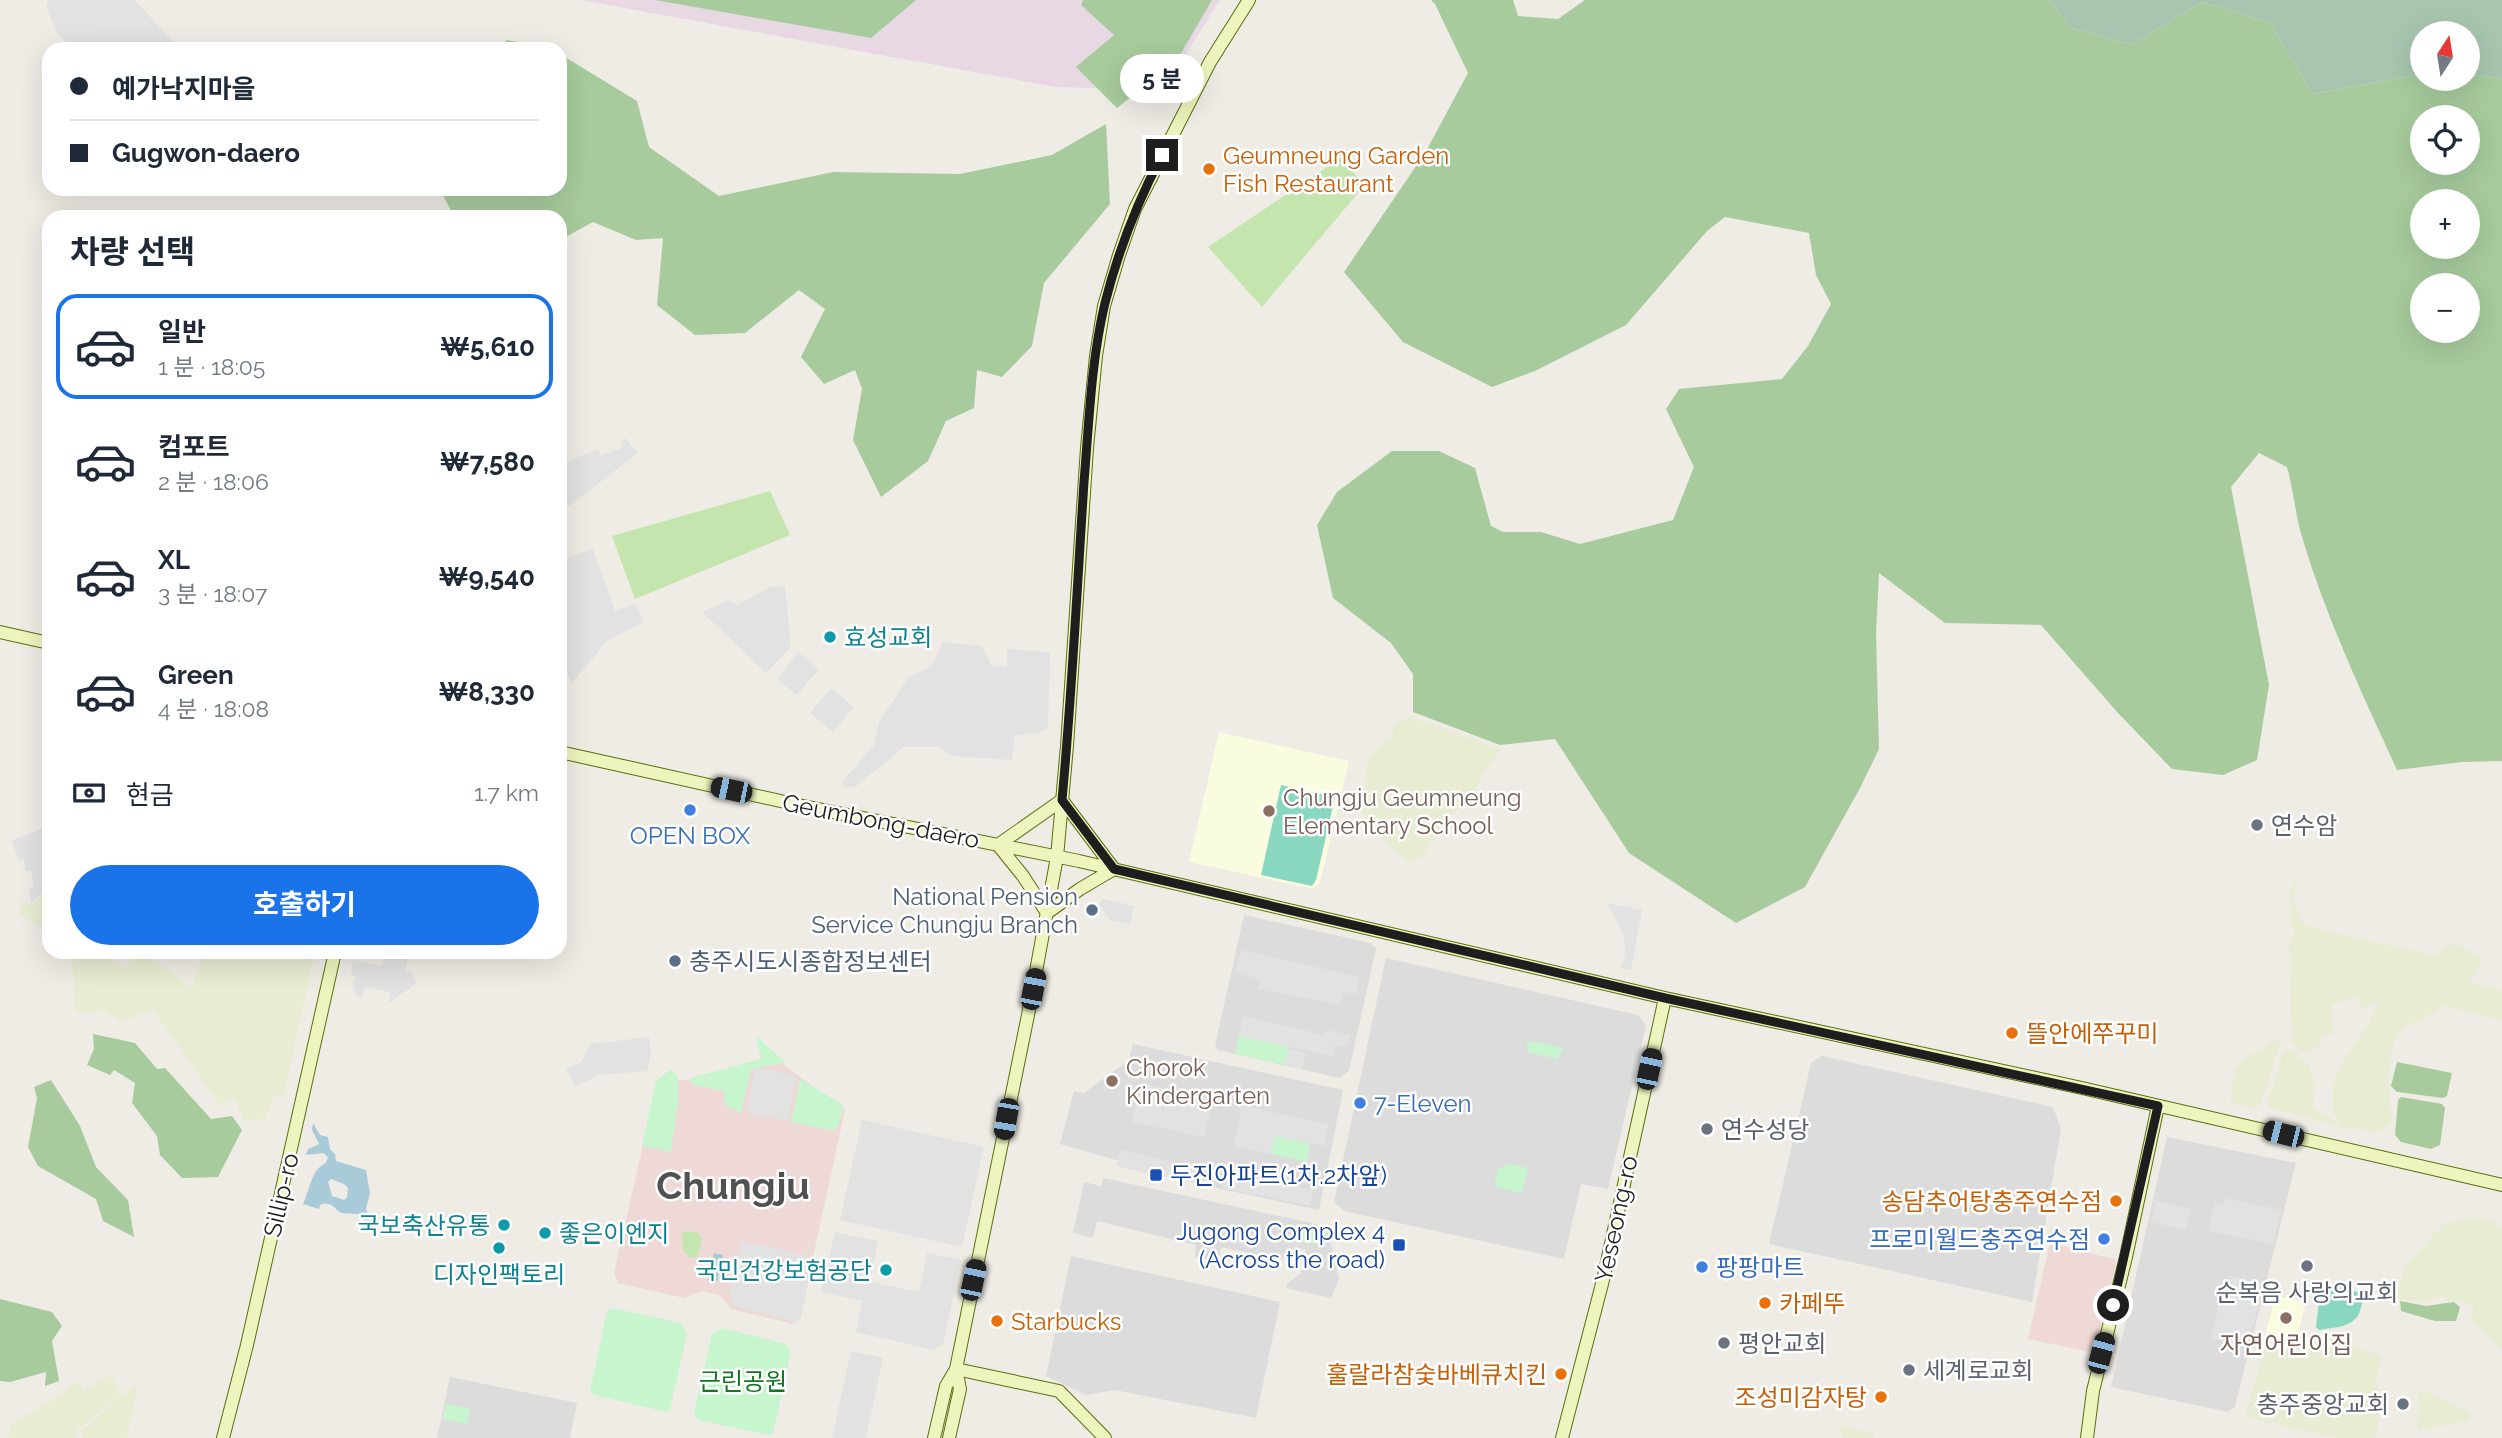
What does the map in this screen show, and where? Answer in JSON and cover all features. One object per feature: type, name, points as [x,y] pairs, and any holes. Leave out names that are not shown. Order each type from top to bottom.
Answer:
[{"type":"street","points":[[934,1438],[946,1386],[956,1369],[1057,857],[1087,448],[1104,306],[1135,209],[1210,62],[1248,0]]},
{"type":"street","points":[[0,632],[42,641]]},
{"type":"street","name":"Geumbong-daero","points":[[567,754],[803,806],[1114,869]]},
{"type":"street","points":[[1047,913],[1023,876],[998,845],[1062,800]]},
{"type":"street","points":[[1062,800],[1114,869],[1665,998],[2502,1185]]},
{"type":"street","points":[[1047,913],[1114,869]]},
{"type":"street","name":"Sillip-ro","points":[[223,1438],[247,1345],[333,959]]},
{"type":"street","name":"Yeseong-ro","points":[[1562,1438],[1603,1280],[1665,998]]},
{"type":"street","points":[[2087,1438],[2092,1391],[2126,1257],[2158,1106]]},
{"type":"street","points":[[949,1438],[960,1389],[956,1369]]},
{"type":"street","points":[[956,1369],[1059,1391],[1105,1438]]},
{"type":"shaded area","points":[[48,0],[134,0],[174,42],[66,42],[57,33],[46,7]]},
{"type":"shaded area","points":[[581,0],[1220,0],[1163,90],[1056,87]]},
{"type":"shaded area","points":[[2049,0],[2502,0],[2502,79],[2480,76],[2480,21],[2410,21],[2410,76],[2313,94],[2270,23],[2202,2],[2132,45],[2071,28]]},
{"type":"shaded area","points":[[625,438],[638,453],[569,506],[567,461],[598,449],[600,455],[623,448],[621,440]]},
{"type":"shaded area","points":[[593,549],[615,611],[636,604],[644,622],[607,641],[572,683],[567,673],[567,558]]},
{"type":"shaded area","points":[[785,586],[791,647],[766,673],[702,612],[730,600],[737,605],[771,587]]},
{"type":"shaded area","points":[[942,642],[982,646],[992,666],[1007,667],[1007,649],[1050,652],[1048,727],[1041,732],[1015,736],[1012,760],[952,756],[938,747],[904,747],[855,787],[845,788],[842,782],[874,745],[879,722],[909,677],[927,668],[935,660]]},
{"type":"shaded area","points":[[798,652],[819,669],[797,695],[777,679]]},
{"type":"shaded area","points":[[831,688],[854,707],[833,732],[810,713]]},
{"type":"shaded area","points":[[1411,717],[1501,749],[1483,774],[1473,795],[1447,818],[1422,857],[1409,863],[1377,836],[1361,811],[1368,760],[1379,746],[1392,738],[1394,725]]},
{"type":"shaded area","name":"Chungju Geumneung Elementary School","points":[[1219,732],[1349,761],[1320,883],[1313,889],[1189,862]]},
{"type":"shaded area","points":[[42,829],[42,893],[31,902],[29,889],[33,887],[32,871],[25,871],[24,859],[18,860],[12,840]]},
{"type":"shaded area","points":[[2296,879],[2294,902],[2303,924],[2435,955],[2455,942],[2483,960],[2469,982],[2502,990],[2502,1021],[2445,1005],[2423,1020],[2405,1026],[2393,1044],[2388,1078],[2392,1122],[2378,1132],[2343,1127],[2269,1108],[2267,1104],[2284,1051],[2291,1049],[2309,1065],[2315,1082],[2313,1108],[2341,1125],[2333,1110],[2333,1084],[2341,1064],[2367,1026],[2379,999],[2362,1010],[2358,996],[2331,1005],[2333,1036],[2324,1033],[2318,1042],[2322,1045],[2309,1053],[2301,1052],[2292,1042],[2289,943],[2296,931],[2290,922],[2289,890]]},
{"type":"shaded area","points":[[42,896],[42,928],[20,914],[21,902],[32,905]]},
{"type":"shaded area","points":[[1104,899],[1134,906],[1130,924],[1110,920],[1099,904]]},
{"type":"shaded area","points":[[1607,903],[1642,910],[1631,970],[1621,968],[1625,954],[1624,935]]},
{"type":"shaded area","points":[[1244,915],[1371,943],[1376,949],[1349,1071],[1339,1078],[1218,1050],[1215,1046]]},
{"type":"shaded area","points":[[1241,950],[1360,977],[1356,994],[1343,992],[1340,1005],[1258,989],[1260,979],[1236,973]]},
{"type":"shaded area","points":[[1386,958],[1638,1015],[1646,1026],[1608,1189],[1581,1184],[1564,1259],[1344,1211],[1334,1202]]},
{"type":"shaded area","points":[[72,959],[116,959],[124,968],[134,959],[152,959],[192,987],[201,959],[313,959],[283,1099],[275,1093],[265,1119],[244,1121],[234,1098],[219,1105],[153,1009],[122,1022],[105,1010],[75,1012]]},
{"type":"shaded area","points":[[384,959],[408,959],[405,970],[411,972],[417,983],[389,1003],[390,992],[365,987],[362,997],[356,996],[353,983],[356,977],[351,973],[353,960],[382,966]]},
{"type":"shaded area","points":[[1243,1016],[1324,1035],[1326,1030],[1350,1035],[1347,1047],[1335,1045],[1332,1056],[1239,1036]]},
{"type":"shaded area","points":[[649,1037],[651,1054],[647,1071],[599,1075],[575,1087],[566,1069],[582,1062],[590,1044]]},
{"type":"shaded area","points":[[2278,1038],[2281,1041],[2260,1105],[2255,1108],[2233,1103],[2230,1100],[2235,1070],[2242,1061]]},
{"type":"shaded area","points":[[1133,1044],[1343,1090],[1319,1210],[1212,1187],[1060,1144],[1074,1091],[1084,1093],[1129,1060]]},
{"type":"shaded area","points":[[1288,1049],[1306,1053],[1302,1069],[1285,1065]]},
{"type":"shaded area","points":[[1822,1056],[2053,1107],[2061,1129],[2032,1302],[1769,1244],[1811,1063]]},
{"type":"shaded area","points":[[776,1059],[845,1110],[800,1317],[793,1324],[731,1309],[720,1295],[701,1291],[684,1298],[618,1283],[614,1273],[658,1079],[694,1080]]},
{"type":"shaded area","points":[[756,1067],[797,1076],[787,1121],[746,1112]]},
{"type":"shaded area","points":[[1140,1083],[1213,1099],[1204,1137],[1132,1122]]},
{"type":"shaded area","points":[[1242,1106],[1329,1124],[1324,1146],[1275,1136],[1271,1154],[1234,1146]]},
{"type":"shaded area","points":[[862,1120],[984,1147],[962,1247],[840,1220]]},
{"type":"shaded area","points":[[2167,1137],[2296,1163],[2235,1407],[2228,1412],[2111,1387]]},
{"type":"shaded area","points":[[1120,1150],[1204,1168],[1201,1185],[1116,1166]]},
{"type":"shaded area","points":[[1225,1172],[1314,1190],[1310,1206],[1222,1188]]},
{"type":"shaded area","points":[[1103,1178],[1330,1227],[1330,1241],[1339,1279],[1331,1298],[1286,1288],[1287,1284],[1301,1273],[1306,1250],[1297,1248],[1280,1260],[1221,1247],[1218,1262],[1195,1257],[1196,1245],[1097,1221],[1093,1238],[1073,1233],[1084,1182],[1101,1186]]},
{"type":"shaded area","points":[[2225,1198],[2281,1210],[2273,1244],[2209,1231],[2215,1203],[2224,1205]]},
{"type":"shaded area","points":[[2156,1201],[2191,1209],[2186,1230],[2151,1222]]},
{"type":"shaded area","points":[[2482,1217],[2502,1227],[2502,1349],[2470,1321],[2474,1304],[2447,1300],[2444,1295],[2425,1302],[2396,1298],[2405,1266],[2444,1223]]},
{"type":"shaded area","points":[[835,1232],[878,1241],[870,1282],[919,1292],[927,1253],[961,1260],[943,1344],[933,1350],[856,1332],[862,1301],[821,1292]]},
{"type":"shaded area","points":[[741,1241],[814,1257],[801,1318],[795,1322],[733,1306],[729,1295]]},
{"type":"shaded area","points":[[2050,1243],[2117,1260],[2095,1353],[2028,1339]]},
{"type":"shaded area","points":[[1071,1256],[1280,1302],[1256,1418],[1115,1390],[1086,1395],[1046,1376]]},
{"type":"shaded area","points":[[2231,1276],[2263,1284],[2249,1346],[2211,1338],[2224,1281],[2229,1282]]},
{"type":"shaded area","name":"자연어린이집","points":[[2275,1295],[2306,1302],[2298,1334],[2266,1344],[2264,1342]]},
{"type":"shaded area","points":[[2329,1336],[2381,1356],[2376,1382],[2380,1394],[2377,1434],[2374,1438],[2337,1438],[2249,1418],[2246,1414],[2263,1352]]},
{"type":"shaded area","points":[[851,1351],[883,1358],[866,1438],[832,1438]]},
{"type":"shaded area","points":[[110,1375],[122,1395],[77,1429],[76,1438],[8,1438],[12,1424],[66,1391],[77,1381],[84,1391]]},
{"type":"shaded area","points":[[450,1377],[577,1403],[570,1438],[437,1438]]},
{"type":"shaded area","points":[[134,1386],[137,1387],[127,1438],[83,1438],[81,1431]]},
{"type":"shaded area","points":[[2424,1390],[2469,1412],[2470,1420],[2417,1429],[2418,1393]]},
{"type":"shaded area","points":[[1841,1426],[1872,1433],[1874,1438],[1843,1438],[1838,1429]]},
{"type":"green space","points":[[655,0],[916,0],[871,38]]},
{"type":"green space","points":[[1083,0],[1212,0],[1176,62],[1117,108],[1076,67],[1114,35],[1081,5]]},
{"type":"green space","points":[[1431,0],[1513,0],[1518,16],[1558,19],[1585,0],[2049,0],[2071,28],[2132,45],[2202,2],[2270,23],[2313,94],[2410,76],[2410,91],[2480,91],[2480,76],[2502,79],[2502,761],[2462,762],[2397,770],[2323,599],[2300,531],[2287,467],[2259,453],[2231,487],[2269,685],[2257,760],[2223,775],[2172,769],[2118,713],[2041,625],[1945,623],[1879,573],[1876,633],[1879,749],[1805,887],[1736,923],[1629,853],[1555,739],[1500,745],[1413,712],[1413,674],[1391,643],[1333,598],[1317,525],[1337,492],[1392,451],[1439,451],[1475,468],[1491,526],[1503,532],[1541,532],[1580,544],[1673,520],[1694,467],[1666,409],[1679,389],[1782,379],[1808,346],[1831,304],[1816,275],[1809,233],[1725,217],[1707,231],[1626,325],[1535,371],[1492,387],[1403,342],[1344,272],[1425,153],[1468,73]]},
{"type":"green space","points":[[567,58],[637,101],[649,147],[719,196],[833,172],[960,174],[1052,155],[1106,124],[1110,204],[1044,283],[1032,346],[1002,377],[977,370],[974,408],[946,421],[928,461],[881,497],[853,440],[862,389],[855,370],[824,384],[801,357],[825,309],[799,290],[745,333],[695,335],[657,305],[663,238],[636,240],[593,222],[567,236],[567,210],[450,210],[444,196],[567,196]]},
{"type":"green space","points":[[1342,157],[1364,186],[1262,307],[1208,247]]},
{"type":"green space","points":[[770,491],[790,535],[635,599],[612,536]]},
{"type":"green space","points":[[1281,785],[1335,797],[1316,880],[1312,886],[1261,875]]},
{"type":"green space","points":[[93,1034],[135,1043],[157,1069],[165,1068],[211,1119],[232,1116],[242,1130],[218,1177],[182,1178],[160,1155],[157,1136],[132,1103],[135,1083],[114,1070],[110,1075],[87,1065],[94,1049]]},
{"type":"green space","points":[[756,1036],[786,1063],[751,1069],[741,1113],[725,1105],[724,1091],[693,1085],[690,1078],[761,1059]]},
{"type":"green space","points":[[1239,1036],[1289,1047],[1285,1065],[1235,1054]]},
{"type":"green space","points":[[1528,1042],[1563,1048],[1557,1059],[1530,1053],[1526,1049]]},
{"type":"green space","points":[[2397,1062],[2452,1073],[2447,1096],[2443,1098],[2397,1092],[2391,1086]]},
{"type":"green space","points":[[671,1069],[678,1077],[678,1101],[671,1152],[642,1146],[656,1081]]},
{"type":"green space","points":[[800,1079],[843,1105],[839,1124],[834,1131],[791,1122]]},
{"type":"green space","points":[[51,1080],[80,1126],[96,1167],[128,1200],[134,1237],[103,1221],[96,1199],[38,1166],[28,1147],[37,1098],[34,1087]]},
{"type":"green space","points":[[2401,1097],[2442,1104],[2445,1108],[2440,1145],[2431,1149],[2401,1142],[2395,1135],[2398,1100]]},
{"type":"green space","points":[[1275,1136],[1310,1144],[1307,1162],[1271,1154]]},
{"type":"green space","points":[[1510,1164],[1528,1168],[1522,1193],[1494,1186],[1498,1169]]},
{"type":"green space","points":[[1298,1225],[1327,1230],[1324,1246],[1295,1240]]},
{"type":"green space","points":[[687,1231],[698,1233],[702,1239],[697,1258],[689,1257],[683,1250],[682,1234]]},
{"type":"green space","points":[[2321,1283],[2359,1294],[2362,1303],[2355,1319],[2339,1327],[2319,1330],[2316,1327]]},
{"type":"green space","points":[[0,1299],[52,1312],[62,1326],[52,1341],[59,1381],[45,1386],[46,1372],[10,1382],[0,1381]]},
{"type":"green space","points":[[2400,1301],[2426,1306],[2454,1302],[2460,1307],[2456,1321],[2435,1321],[2401,1311]]},
{"type":"green space","name":"근린공원","points":[[612,1308],[681,1323],[687,1333],[670,1410],[666,1412],[595,1395],[590,1391],[607,1311]]},
{"type":"green space","name":"근린공원","points":[[722,1328],[786,1344],[791,1352],[773,1434],[698,1420],[694,1413],[712,1334]]},
{"type":"green space","points":[[446,1404],[470,1409],[467,1424],[443,1419]]},
{"type":"water","points":[[313,1123],[320,1135],[328,1137],[336,1161],[366,1170],[370,1193],[366,1209],[372,1222],[365,1222],[364,1217],[357,1214],[341,1213],[329,1204],[320,1205],[319,1209],[303,1204],[314,1175],[326,1163],[328,1157],[323,1153],[306,1155],[308,1149],[319,1144],[312,1130]],"holes":[[[331,1179],[348,1188],[347,1197],[344,1200],[332,1196],[328,1182]]]},
{"type":"water","points":[[714,1253],[723,1255],[717,1282],[708,1280]]},
{"type":"place","name":"Geumneung Garden Fish Restaurant","points":[[1209,169]]},
{"type":"place","name":"효성교회","points":[[830,637]]},
{"type":"place","name":"OPEN BOX","points":[[690,810]]},
{"type":"place","name":"Chungju Geumneung Elementary School","points":[[1269,811]]},
{"type":"place","name":"연수암","points":[[2257,825]]},
{"type":"place","name":"National Pension Service Chungju Branch","points":[[1092,910]]},
{"type":"place","name":"충주시도시종합정보센터","points":[[675,961]]},
{"type":"place","name":"뜰안에쭈꾸미","points":[[2012,1033]]},
{"type":"place","name":"Chorok Kindergarten","points":[[1112,1081]]},
{"type":"place","name":"7-Eleven","points":[[1360,1103]]},
{"type":"place","name":"연수성당","points":[[1707,1129]]},
{"type":"place","name":"두진아파트(1차.2차앞)","points":[[1156,1175]]},
{"type":"place","name":"송담추어탕충주연수점","points":[[2116,1201]]},
{"type":"place","name":"국보축산유통","points":[[504,1225]]},
{"type":"place","name":"좋은이엔지","points":[[545,1233]]},
{"type":"place","name":"프로미월드충주연수점","points":[[2104,1239]]},
{"type":"place","name":"Jugong Complex 4 (Across the road)","points":[[1399,1245]]},
{"type":"place","name":"디자인팩토리","points":[[499,1248]]},
{"type":"place","name":"순복음 사랑의교회","points":[[2307,1266]]},
{"type":"place","name":"팡팡마트","points":[[1702,1267]]},
{"type":"place","name":"국민건강보험공단","points":[[886,1270]]},
{"type":"place","name":"카페뚜","points":[[1765,1303]]},
{"type":"place","name":"자연어린이집","points":[[2286,1318]]},
{"type":"place","name":"Starbucks","points":[[997,1321]]},
{"type":"place","name":"평안교회","points":[[1724,1343]]},
{"type":"place","name":"세계로교회","points":[[1909,1370]]},
{"type":"place","name":"훌랄라참숯바베큐치킨","points":[[1561,1374]]},
{"type":"place","name":"조성미감자탕","points":[[1881,1397]]},
{"type":"place","name":"충주중앙교회","points":[[2403,1404]]},
{"type":"district","name":"Chungju","points":[[733,1185]]},
{"type":"route","points":[[1162,155],[1135,209],[1119,255],[1104,306],[1096,356],[1062,800],[1114,869],[1665,998],[2158,1106],[2113,1305]]}]
